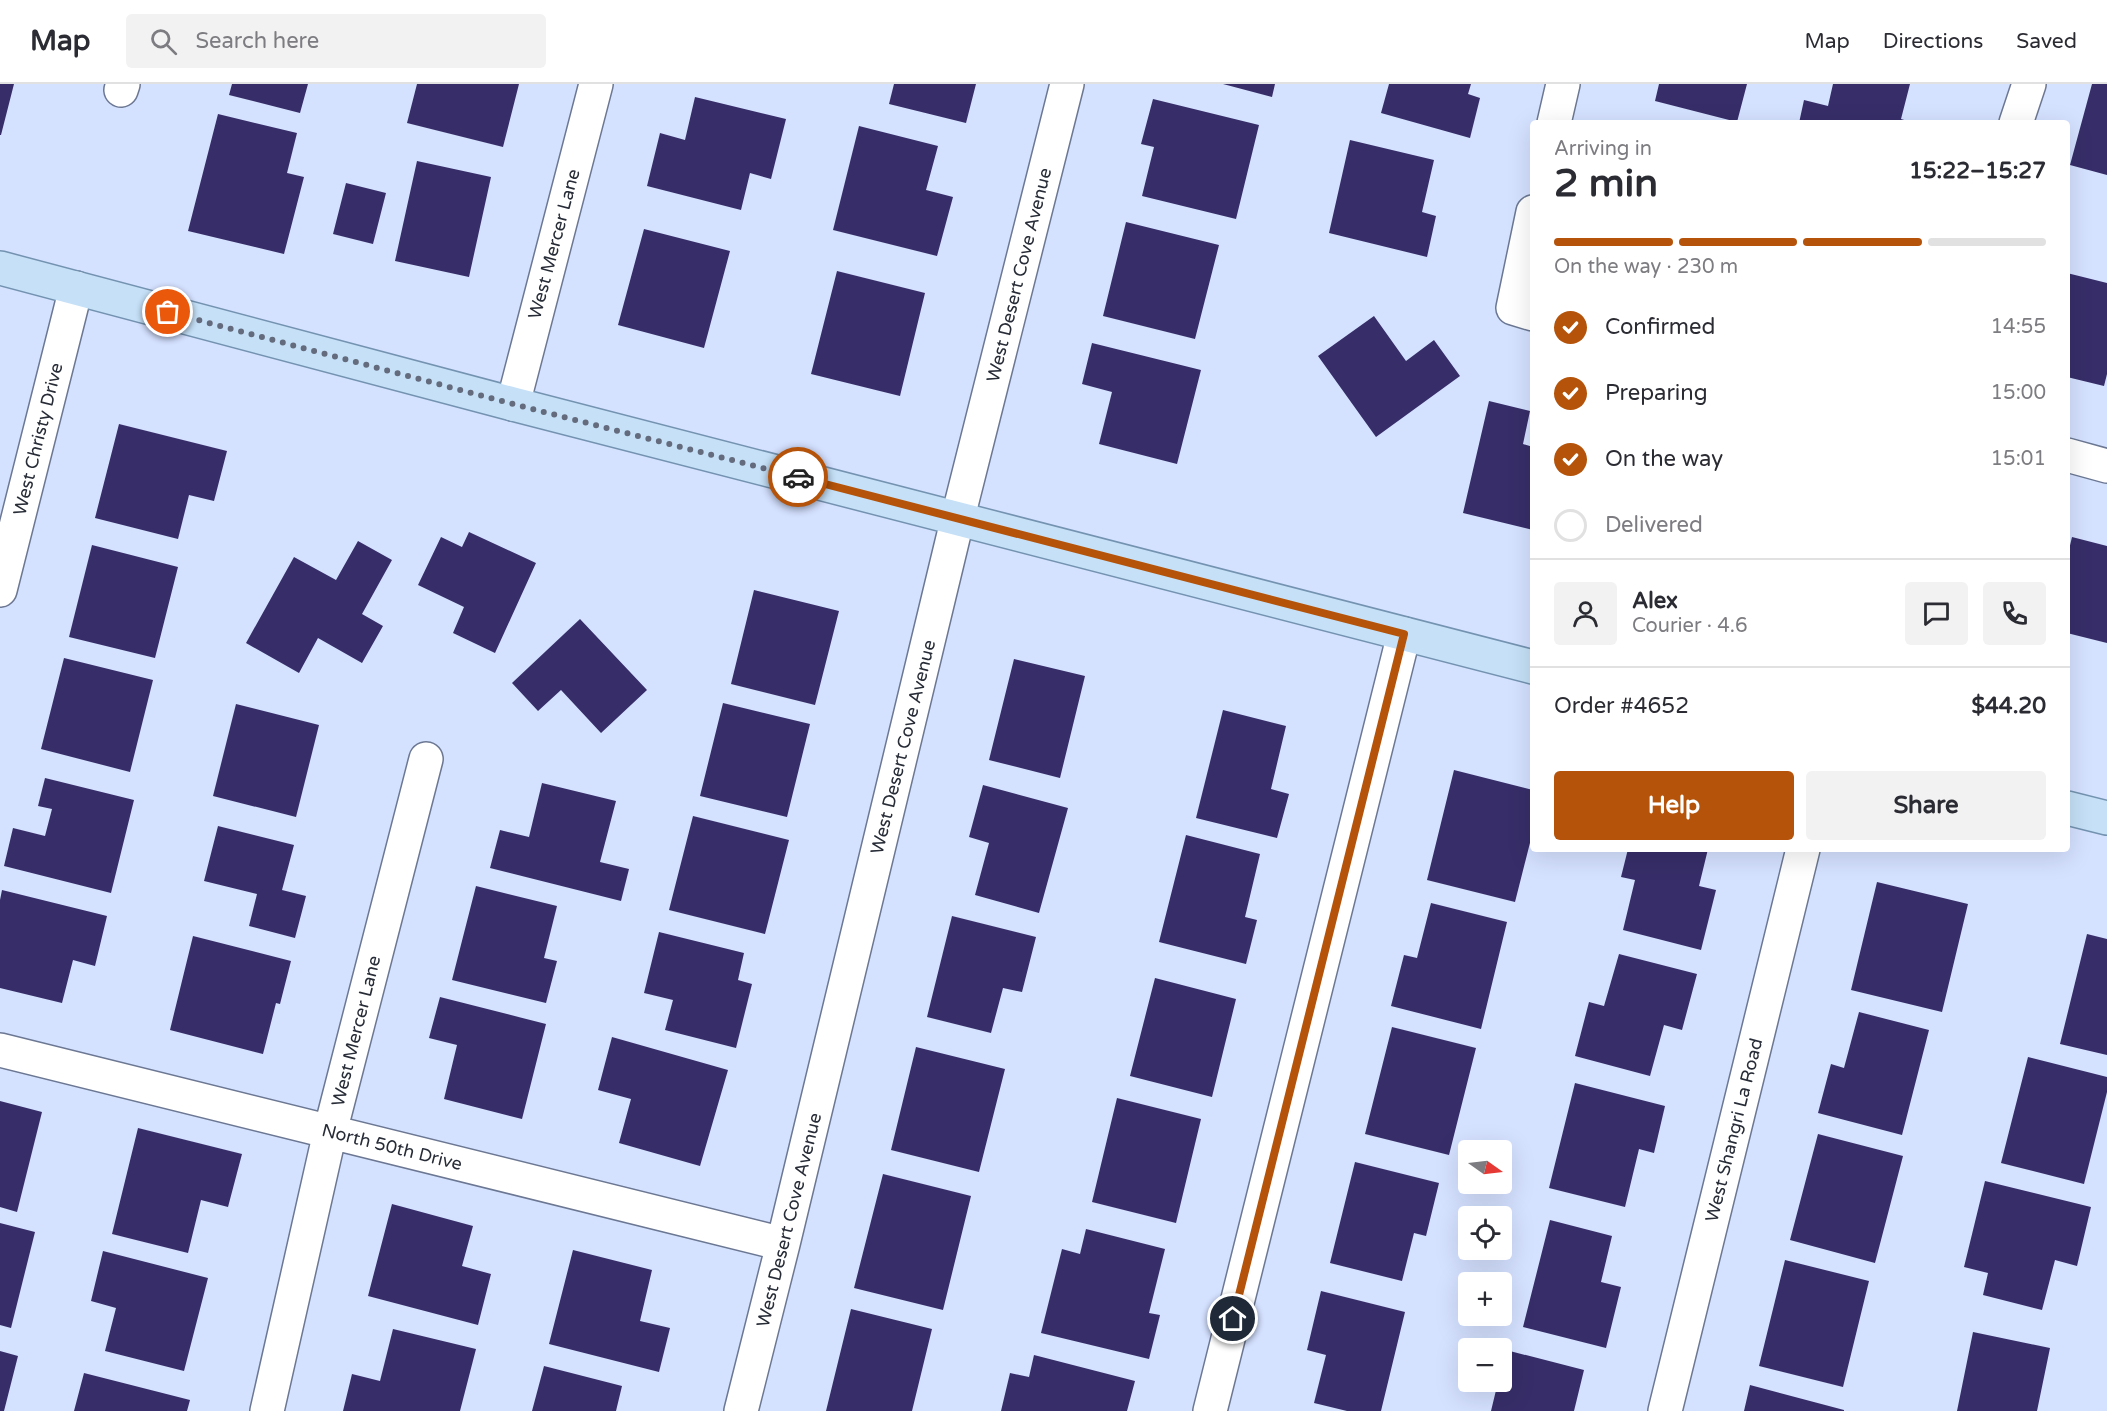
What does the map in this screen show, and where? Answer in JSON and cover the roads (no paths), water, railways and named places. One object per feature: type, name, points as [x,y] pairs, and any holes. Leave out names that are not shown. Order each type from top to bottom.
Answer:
[{"type":"main road","points":[[0,268],[513,404],[1530,666]]},
{"type":"main road","points":[[2070,808],[2107,818]]},
{"type":"street","name":"West Mercer Lane","points":[[513,404],[596,84]]},
{"type":"street","name":"West Desert Cove Avenue","points":[[741,1411],[958,517],[1067,84]]},
{"type":"street","points":[[1555,120],[1563,84]]},
{"type":"street","points":[[2017,120],[2029,84]]},
{"type":"street","points":[[1523,311],[1530,242]]},
{"type":"street","name":"West Christy Drive","points":[[0,590],[76,288]]},
{"type":"street","points":[[2070,456],[2107,466]]},
{"type":"street","points":[[1210,1411],[1404,634]]},
{"type":"street","name":"West Mercer Lane","points":[[267,1411],[330,1132],[426,759]]},
{"type":"street","name":"West Shangri La Road","points":[[1665,1411],[1802,852]]},
{"type":"street","name":"North 50th Drive","points":[[0,1050],[783,1244]]}]
